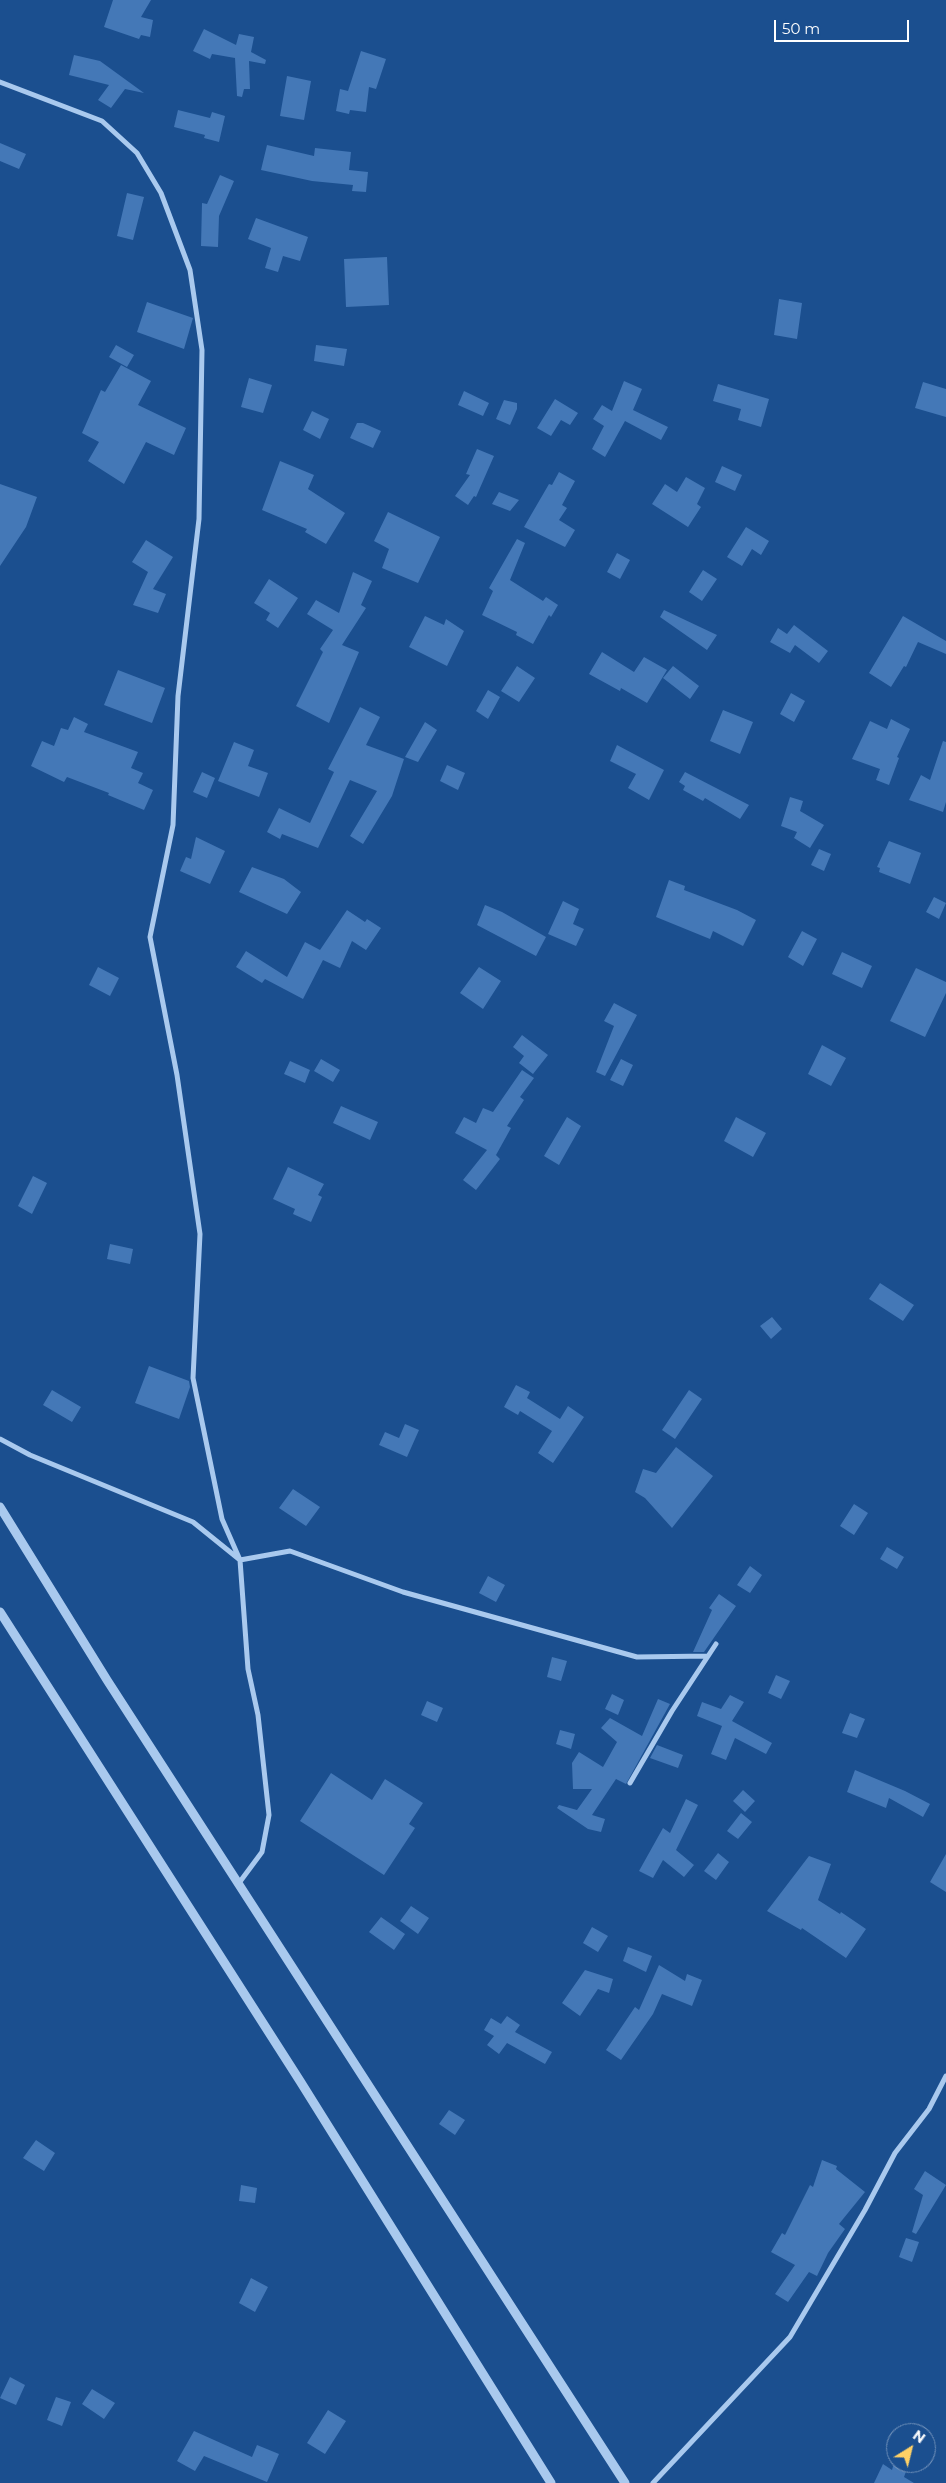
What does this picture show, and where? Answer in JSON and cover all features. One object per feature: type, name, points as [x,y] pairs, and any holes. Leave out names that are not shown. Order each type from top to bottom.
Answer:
[{"type":"street","points":[[0,82],[102,122],[137,153],[161,193],[190,270],[202,350],[199,519],[178,696],[173,825],[150,937],[177,1075],[200,1234],[193,1378],[222,1520],[240,1560],[248,1669],[258,1715],[269,1814],[262,1852],[239,1883]]},
{"type":"street","points":[[0,1438],[30,1455],[193,1522],[240,1560],[290,1551],[403,1592],[637,1657],[708,1656]]},
{"type":"street","points":[[0,1507],[107,1680],[626,2483]]},
{"type":"street","points":[[0,1612],[295,2073],[551,2483]]},
{"type":"street","points":[[630,1784],[672,1711],[716,1644]]},
{"type":"street","points":[[653,2483],[790,2336],[833,2266],[895,2153],[929,2110],[946,2076]]},
{"type":"building","points":[[113,0],[151,0],[141,17],[153,20],[150,37],[141,35],[139,39],[104,27]]},
{"type":"building","points":[[204,29],[236,45],[239,34],[254,37],[251,52],[266,60],[265,64],[249,61],[250,89],[244,89],[242,97],[237,96],[235,58],[212,54],[210,59],[193,51]]},
{"type":"building","points":[[361,51],[386,59],[376,89],[369,87],[366,112],[350,110],[349,114],[336,111],[340,89],[348,91]]},
{"type":"building","points":[[74,55],[100,61],[144,93],[125,89],[111,108],[98,100],[109,85],[69,75]]},
{"type":"building","points":[[287,76],[311,81],[304,120],[280,116]]},
{"type":"building","points":[[178,110],[210,118],[212,112],[225,116],[219,142],[204,138],[205,135],[174,127]]},
{"type":"building","points":[[0,143],[26,154],[19,169],[0,161]]},
{"type":"building","points":[[267,145],[314,156],[315,148],[351,152],[349,170],[368,172],[366,192],[352,191],[353,185],[312,181],[261,170]]},
{"type":"building","points":[[220,175],[234,181],[219,216],[218,247],[201,246],[202,203],[207,204]]},
{"type":"building","points":[[127,193],[144,197],[133,240],[117,236]]},
{"type":"building","points":[[256,218],[308,237],[300,261],[283,256],[278,272],[265,268],[271,248],[248,239]]},
{"type":"building","points":[[387,257],[389,305],[346,307],[344,259]]},
{"type":"building","points":[[779,299],[802,303],[797,339],[774,335]]},
{"type":"building","points":[[147,302],[193,318],[184,349],[137,332]]},
{"type":"building","points":[[116,345],[134,355],[127,367],[109,357]]},
{"type":"building","points":[[316,345],[347,349],[344,366],[314,361]]},
{"type":"building","points":[[121,365],[151,381],[138,405],[186,428],[174,455],[146,442],[124,484],[88,461],[99,442],[82,433],[101,390],[105,392]]},
{"type":"building","points":[[249,378],[272,385],[263,413],[241,407]]},
{"type":"building","points":[[624,381],[642,389],[633,410],[668,427],[661,440],[625,421],[605,457],[592,449],[604,426],[593,419],[602,405],[612,411]]},
{"type":"building","points":[[923,382],[946,389],[946,417],[915,408]]},
{"type":"building","points":[[718,384],[769,399],[761,427],[738,420],[741,409],[713,401]]},
{"type":"building","points":[[464,391],[489,403],[483,416],[458,405]]},
{"type":"building","points":[[555,399],[578,413],[570,425],[561,420],[551,436],[537,428]]},
{"type":"building","points":[[504,400],[517,403],[517,409],[510,425],[496,419]]},
{"type":"building","points":[[312,411],[329,419],[320,439],[303,430]]},
{"type":"building","points":[[357,423],[363,423],[381,431],[373,448],[350,438]]},
{"type":"building","points":[[477,449],[494,456],[476,497],[474,496],[468,505],[455,496],[470,475],[466,474]]},
{"type":"building","points":[[280,461],[314,475],[308,489],[345,513],[326,544],[305,532],[307,529],[262,510]]},
{"type":"building","points":[[722,466],[742,475],[735,491],[715,482]]},
{"type":"building","points":[[559,472],[575,481],[562,505],[567,508],[559,520],[575,530],[565,547],[524,527],[549,484],[552,485]]},
{"type":"building","points":[[686,477],[705,488],[697,504],[701,507],[688,527],[652,504],[665,484],[677,492]]},
{"type":"building","points":[[0,484],[37,497],[26,527],[0,566]]},
{"type":"building","points":[[499,492],[519,500],[510,511],[492,504]]},
{"type":"building","points":[[388,512],[440,537],[418,583],[382,568],[389,549],[374,541]]},
{"type":"building","points":[[746,527],[769,541],[761,555],[752,549],[742,566],[727,557]]},
{"type":"building","points":[[517,539],[525,543],[510,580],[543,601],[546,597],[558,605],[551,617],[549,615],[533,644],[516,635],[517,632],[482,615],[493,591],[489,588]]},
{"type":"building","points":[[146,540],[173,557],[153,589],[166,594],[158,613],[133,605],[148,572],[132,562]]},
{"type":"building","points":[[617,553],[630,560],[620,579],[607,572]]},
{"type":"building","points":[[703,570],[717,579],[702,601],[689,592]]},
{"type":"building","points":[[353,572],[372,581],[361,605],[366,608],[342,645],[359,652],[329,723],[296,706],[323,652],[320,649],[333,630],[307,614],[316,600],[339,613]]},
{"type":"building","points":[[269,579],[298,598],[278,628],[266,620],[270,613],[254,603]]},
{"type":"building","points":[[664,610],[717,635],[707,650],[660,617]]},
{"type":"building","points":[[425,616],[444,625],[446,619],[464,631],[447,666],[409,647]]},
{"type":"building","points":[[903,616],[946,641],[946,654],[918,642],[906,667],[904,666],[891,687],[869,673]]},
{"type":"building","points":[[794,625],[828,651],[819,663],[795,645],[790,653],[770,642],[778,628],[787,634]]},
{"type":"building","points":[[602,652],[634,672],[644,657],[667,670],[647,703],[621,688],[620,691],[589,674]]},
{"type":"building","points":[[517,666],[535,678],[519,702],[501,691]]},
{"type":"building","points":[[673,666],[699,686],[690,699],[663,678]]},
{"type":"building","points":[[118,670],[165,688],[152,723],[104,705]]},
{"type":"building","points":[[488,690],[500,697],[488,719],[476,711]]},
{"type":"building","points":[[791,693],[805,701],[794,722],[780,714]]},
{"type":"building","points":[[360,707],[380,717],[366,745],[404,759],[392,796],[363,844],[350,836],[377,791],[350,780],[318,848],[282,834],[280,839],[267,832],[279,808],[310,823],[334,772],[328,769]]},
{"type":"building","points":[[723,710],[753,722],[740,754],[710,741]]},
{"type":"building","points":[[74,717],[88,724],[84,732],[138,752],[131,768],[143,773],[138,783],[153,790],[144,810],[108,795],[109,793],[67,777],[64,782],[31,766],[42,741],[54,746],[61,728],[68,730]]},
{"type":"building","points":[[891,719],[910,729],[897,757],[899,758],[889,785],[876,780],[880,769],[852,759],[870,721],[887,729]]},
{"type":"building","points":[[425,722],[437,730],[418,762],[405,757]]},
{"type":"building","points":[[943,741],[946,742],[946,802],[943,812],[909,800],[921,775],[930,780]]},
{"type":"building","points":[[234,742],[254,750],[248,766],[268,773],[259,797],[218,781]]},
{"type":"building","points":[[617,745],[664,770],[649,800],[628,788],[636,774],[610,761]]},
{"type":"building","points":[[447,765],[465,773],[458,790],[440,781]]},
{"type":"building","points":[[202,772],[215,778],[207,798],[193,792]]},
{"type":"building","points":[[685,772],[749,805],[740,819],[705,798],[703,801],[683,790],[685,786],[679,782]]},
{"type":"building","points":[[790,797],[803,801],[800,811],[824,825],[810,848],[794,838],[797,832],[781,826]]},
{"type":"building","points":[[196,837],[225,851],[210,884],[180,871],[186,857],[191,859]]},
{"type":"building","points":[[889,841],[921,853],[910,884],[879,872],[880,868],[877,867]]},
{"type":"building","points":[[819,849],[831,854],[824,871],[811,865]]},
{"type":"building","points":[[252,867],[284,879],[301,892],[287,914],[239,892]]},
{"type":"building","points":[[669,880],[685,886],[684,890],[737,910],[756,920],[743,946],[713,931],[710,939],[656,917]]},
{"type":"building","points":[[934,897],[946,903],[939,919],[926,912]]},
{"type":"building","points":[[563,901],[579,909],[573,924],[584,929],[576,946],[548,934]]},
{"type":"building","points":[[485,905],[502,912],[546,937],[536,956],[477,925]]},
{"type":"building","points":[[347,910],[365,922],[367,919],[381,928],[366,950],[352,941],[340,968],[323,960],[303,999],[265,979],[262,983],[236,967],[246,951],[287,977],[305,942],[320,950]]},
{"type":"building","points":[[802,931],[817,939],[803,966],[788,957]]},
{"type":"building","points":[[842,952],[872,966],[862,988],[832,974]]},
{"type":"building","points":[[98,967],[119,978],[110,996],[89,985]]},
{"type":"building","points":[[479,967],[501,981],[483,1009],[460,993]]},
{"type":"building","points":[[916,968],[946,982],[946,993],[925,1037],[890,1021]]},
{"type":"building","points":[[614,1003],[637,1015],[605,1076],[596,1072],[614,1026],[604,1021]]},
{"type":"building","points":[[522,1035],[548,1055],[533,1074],[519,1063],[524,1056],[513,1047]]},
{"type":"building","points":[[822,1045],[846,1058],[831,1086],[808,1074]]},
{"type":"building","points":[[321,1059],[340,1070],[333,1082],[314,1071]]},
{"type":"building","points":[[621,1059],[633,1065],[623,1086],[610,1080]]},
{"type":"building","points":[[290,1061],[310,1070],[305,1083],[284,1074]]},
{"type":"building","points":[[522,1070],[534,1078],[520,1097],[524,1100],[507,1126],[511,1128],[496,1155],[500,1159],[476,1190],[463,1180],[487,1150],[455,1133],[464,1117],[476,1123],[483,1108],[493,1112]]},
{"type":"building","points":[[341,1106],[378,1122],[370,1140],[333,1123]]},
{"type":"building","points":[[567,1117],[581,1126],[559,1165],[544,1156]]},
{"type":"building","points":[[736,1117],[766,1133],[753,1157],[724,1141]]},
{"type":"building","points":[[288,1167],[324,1184],[318,1195],[322,1197],[311,1222],[293,1214],[295,1209],[273,1199]]},
{"type":"building","points":[[33,1176],[47,1183],[32,1214],[18,1206]]},
{"type":"building","points":[[110,1244],[133,1249],[130,1264],[107,1259]]},
{"type":"building","points":[[880,1283],[914,1305],[903,1321],[869,1299]]},
{"type":"building","points":[[772,1317],[782,1329],[771,1339],[760,1326]]},
{"type":"building","points":[[149,1366],[189,1381],[190,1387],[179,1419],[135,1403]]},
{"type":"building","points":[[516,1385],[530,1392],[527,1398],[560,1419],[568,1406],[584,1417],[553,1463],[538,1453],[552,1431],[520,1411],[518,1415],[504,1407]]},
{"type":"building","points":[[52,1390],[81,1407],[72,1422],[43,1405]]},
{"type":"building","points":[[689,1390],[702,1399],[675,1439],[662,1430]]},
{"type":"building","points":[[405,1424],[419,1430],[407,1457],[379,1445],[385,1432],[399,1438]]},
{"type":"building","points":[[676,1447],[713,1476],[672,1528],[645,1498],[635,1492],[643,1469],[656,1473]]},
{"type":"building","points":[[293,1489],[320,1507],[306,1526],[279,1508]]},
{"type":"building","points":[[854,1504],[868,1513],[854,1535],[840,1526]]},
{"type":"building","points":[[887,1547],[904,1557],[897,1569],[880,1559]]},
{"type":"building","points":[[750,1566],[762,1575],[750,1593],[737,1585]]},
{"type":"building","points":[[488,1576],[505,1585],[496,1602],[479,1593]]},
{"type":"building","points":[[719,1594],[736,1606],[704,1652],[693,1652],[712,1610],[709,1608]]},
{"type":"building","points":[[552,1657],[567,1661],[561,1681],[547,1677]]},
{"type":"building","points":[[776,1675],[790,1681],[781,1699],[768,1693]]},
{"type":"building","points":[[612,1694],[624,1700],[618,1715],[605,1709]]},
{"type":"building","points":[[730,1695],[744,1702],[732,1721],[772,1743],[766,1754],[735,1738],[726,1760],[711,1754],[722,1726],[697,1716],[702,1702],[721,1709]]},
{"type":"building","points":[[658,1699],[670,1704],[626,1784],[616,1779],[592,1815],[605,1819],[601,1832],[588,1829],[557,1808],[559,1805],[577,1810],[592,1789],[573,1789],[572,1763],[579,1752],[603,1767],[617,1742],[601,1728],[610,1718],[642,1736]]},
{"type":"building","points":[[427,1701],[443,1708],[437,1722],[421,1715]]},
{"type":"building","points":[[850,1713],[865,1719],[857,1738],[842,1733]]},
{"type":"building","points":[[560,1730],[575,1734],[571,1749],[556,1744]]},
{"type":"building","points":[[657,1745],[683,1755],[678,1768],[650,1758]]},
{"type":"building","points":[[855,1770],[905,1791],[930,1804],[923,1817],[889,1798],[886,1808],[847,1792]]},
{"type":"building","points":[[331,1773],[372,1800],[385,1779],[423,1803],[409,1824],[415,1828],[384,1875],[300,1821]]},
{"type":"building","points":[[743,1790],[755,1801],[745,1812],[733,1801]]},
{"type":"building","points":[[686,1799],[698,1805],[676,1850],[694,1865],[684,1877],[663,1860],[653,1878],[639,1871],[663,1828],[670,1833]]},
{"type":"building","points":[[741,1813],[752,1822],[738,1839],[727,1831]]},
{"type":"building","points":[[718,1853],[729,1862],[716,1880],[704,1871]]},
{"type":"building","points":[[946,1854],[946,1892],[930,1882]]},
{"type":"building","points":[[809,1856],[831,1864],[818,1900],[840,1914],[841,1912],[866,1929],[846,1958],[802,1928],[801,1930],[767,1911]]},
{"type":"building","points":[[411,1906],[429,1918],[418,1934],[400,1921]]},
{"type":"building","points":[[381,1917],[405,1934],[394,1950],[369,1932]]},
{"type":"building","points":[[592,1927],[608,1936],[598,1952],[583,1943]]},
{"type":"building","points":[[628,1947],[652,1956],[646,1972],[623,1961]]},
{"type":"building","points":[[659,1965],[685,1981],[687,1974],[702,1980],[692,2006],[662,1994],[653,2014],[621,2060],[606,2050],[635,2007],[639,2010]]},
{"type":"building","points":[[585,1970],[613,1979],[609,1993],[598,1989],[580,2016],[562,2003]]},
{"type":"building","points":[[507,2016],[520,2025],[515,2032],[552,2052],[545,2064],[507,2043],[499,2054],[487,2045],[494,2036],[484,2030],[491,2018],[501,2024]]},
{"type":"building","points":[[449,2110],[465,2120],[455,2135],[439,2124]]},
{"type":"building","points":[[36,2140],[55,2153],[44,2171],[23,2158]]},
{"type":"building","points":[[822,2160],[837,2166],[836,2169],[865,2192],[839,2224],[845,2229],[828,2253],[817,2276],[809,2272],[788,2302],[775,2294],[795,2265],[771,2252],[782,2233],[785,2235],[810,2185],[813,2187]]},
{"type":"building","points":[[925,2171],[946,2185],[916,2234],[912,2232],[923,2195],[914,2189]]},
{"type":"building","points":[[241,2185],[257,2188],[255,2203],[239,2201]]},
{"type":"building","points":[[906,2238],[919,2242],[912,2262],[899,2257]]},
{"type":"building","points":[[251,2278],[268,2287],[255,2312],[239,2303]]},
{"type":"building","points":[[10,2377],[25,2385],[16,2405],[0,2398]]},
{"type":"building","points":[[92,2389],[115,2403],[104,2419],[82,2404]]},
{"type":"building","points":[[56,2397],[71,2402],[62,2426],[47,2420]]},
{"type":"building","points":[[328,2410],[346,2421],[325,2454],[307,2443]]},
{"type":"building","points":[[194,2431],[252,2457],[257,2445],[279,2454],[267,2482],[204,2456],[195,2471],[177,2461]]},
{"type":"building","points":[[883,2464],[886,2466],[886,2473],[905,2473],[904,2477],[914,2483],[874,2483]]}]
